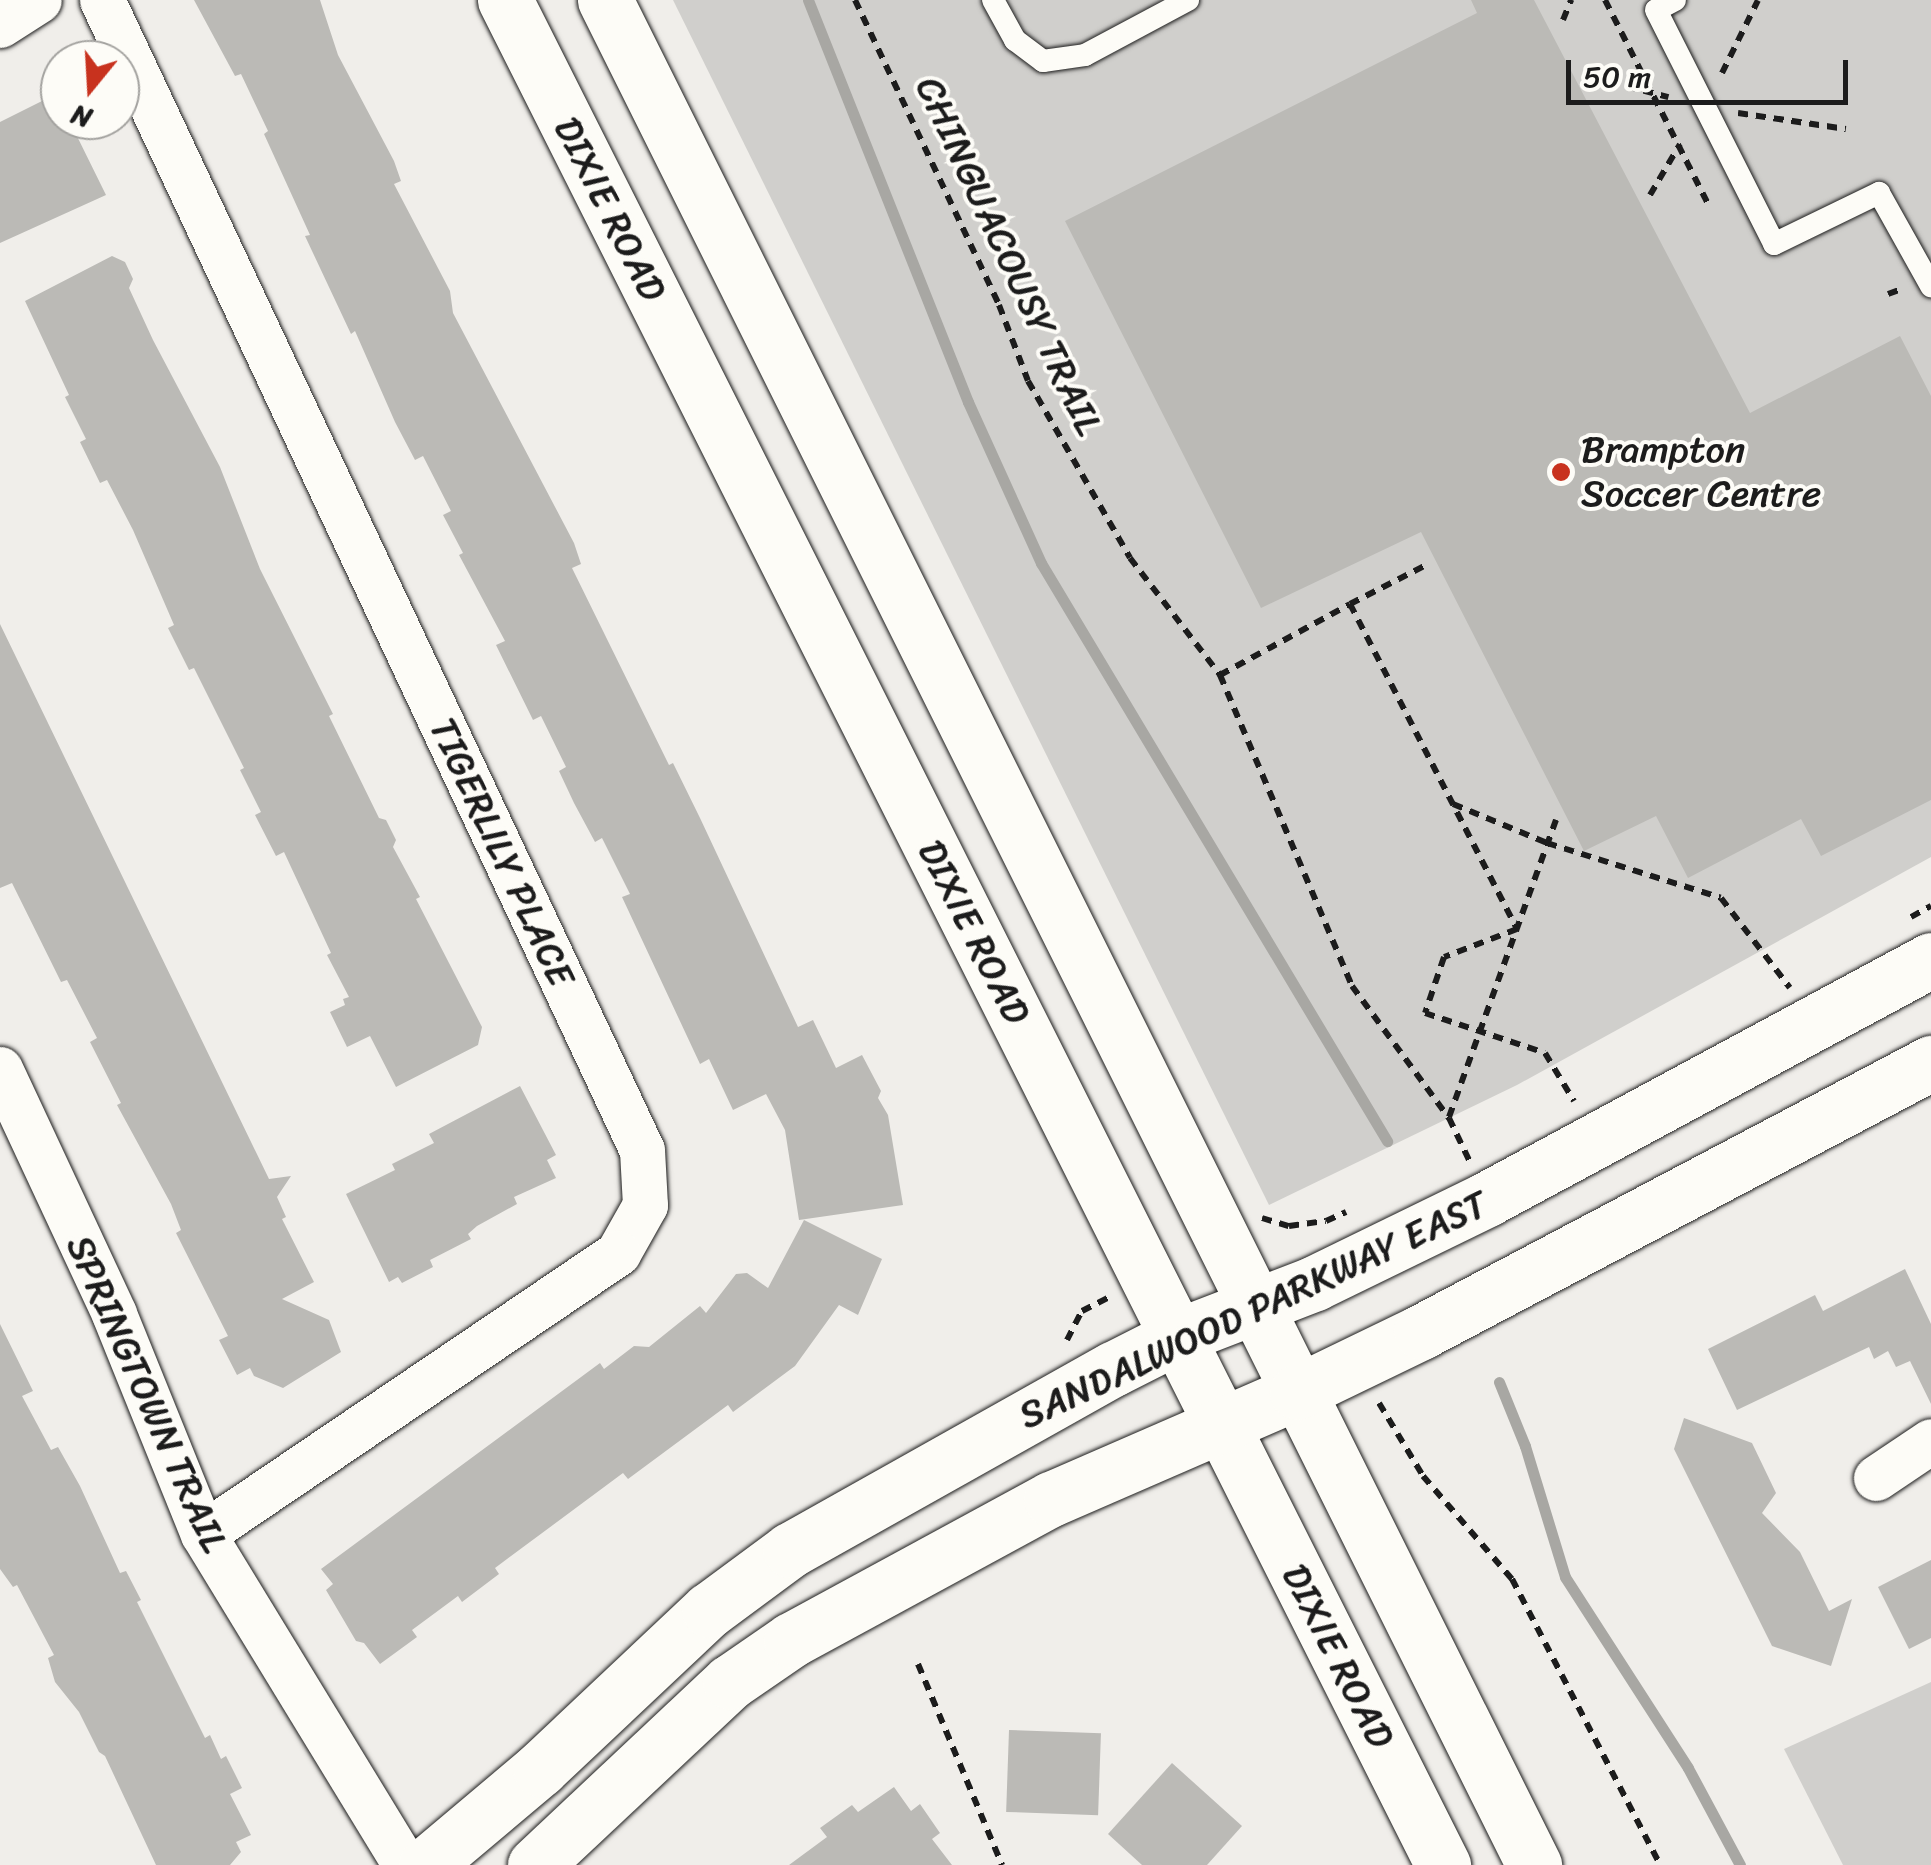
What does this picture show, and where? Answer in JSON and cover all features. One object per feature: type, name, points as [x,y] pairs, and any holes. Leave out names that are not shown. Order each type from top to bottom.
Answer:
[{"type":"main road","name":"DIXIE ROAD","points":[[505,0],[1443,1865]]},
{"type":"main road","points":[[605,0],[1534,1865]]},
{"type":"main road","name":"SANDALWOOD PARKWAY EAST","points":[[426,1865],[540,1769],[710,1610],[790,1550],[1178,1336],[1315,1283],[1598,1142],[1931,960]]},
{"type":"main road","points":[[535,1865],[730,1682],[792,1640],[1051,1499],[1297,1392],[1931,1063]]},
{"type":"street","points":[[0,25],[39,0]]},
{"type":"street","name":"TIGERLILY PLACE","points":[[102,0],[642,1150],[644,1205],[618,1253],[203,1534]]},
{"type":"street","name":"SPRINGTOWN TRAIL","points":[[0,1068],[114,1314],[203,1534],[405,1865]]},
{"type":"street","points":[[1876,1478],[1931,1441]]},
{"type":"lane","points":[[993,0],[1014,40],[1043,61],[1084,55],[1188,0]]},
{"type":"lane","points":[[1675,0],[1656,10],[1774,244],[1880,193],[1931,286]]},
{"type":"path","name":"CHINGUACOUSY TRAIL","points":[[855,0],[992,288],[1028,380],[1130,558],[1220,675],[1352,986],[1448,1118],[1468,1157]]},
{"type":"path","points":[[1563,20],[1571,0]]},
{"type":"path","points":[[1605,0],[1708,204]]},
{"type":"path","points":[[1650,195],[1679,146]]},
{"type":"path","points":[[1220,675],[1428,564]]},
{"type":"path","points":[[1350,604],[1517,929]]},
{"type":"path","points":[[1452,803],[1547,842],[1720,898],[1814,1025]]},
{"type":"path","points":[[1448,1118],[1556,820]]},
{"type":"path","points":[[1517,929],[1444,956],[1424,1013],[1545,1053],[1598,1142]]},
{"type":"path","points":[[1262,1218],[1288,1226]]},
{"type":"path","points":[[1390,1424],[1422,1476],[1512,1579],[1660,1865]]},
{"type":"path","points":[[918,1664],[1002,1865]]},
{"type":"shaded area","points":[[673,0],[1931,0],[1931,857],[1517,1085],[1269,1205]]},
{"type":"shaded area","points":[[1931,1682],[1931,1865],[1843,1865],[1784,1749]]},
{"type":"building","points":[[194,0],[320,0],[338,55],[394,161],[401,181],[394,184],[450,291],[453,313],[574,543],[581,564],[572,568],[669,765],[673,763],[798,1027],[813,1020],[836,1068],[862,1055],[881,1091],[878,1098],[888,1115],[903,1205],[799,1220],[785,1130],[766,1094],[733,1110],[709,1059],[700,1064],[622,897],[630,894],[602,838],[595,842],[574,803],[559,771],[566,767],[541,716],[533,720],[496,645],[505,641],[459,555],[463,553],[443,515],[451,511],[423,456],[415,460],[395,422],[355,331],[351,334],[305,236],[310,235],[241,74],[235,76]]},
{"type":"building","name":"Brampton Soccer Centre","points":[[1471,0],[1534,0],[1750,413],[1900,336],[1931,396],[1931,800],[1821,856],[1801,819],[1688,878],[1656,816],[1584,851],[1421,532],[1261,608],[1065,221],[1477,13]]},
{"type":"building","points":[[40,102],[40,140],[79,140],[106,195],[0,243],[0,122]]},
{"type":"building","points":[[112,256],[125,262],[133,279],[129,288],[153,340],[220,467],[260,569],[333,714],[329,716],[379,818],[386,820],[396,840],[393,847],[420,897],[416,899],[482,1027],[478,1045],[396,1087],[370,1036],[347,1047],[330,1012],[345,1005],[343,999],[349,997],[327,955],[331,953],[284,852],[276,856],[255,815],[261,812],[240,770],[244,768],[194,668],[189,670],[168,628],[174,625],[133,530],[107,480],[100,483],[80,442],[86,439],[65,397],[69,395],[25,301]]},
{"type":"building","points":[[0,624],[269,1179],[291,1176],[277,1197],[286,1217],[282,1219],[314,1282],[282,1299],[329,1320],[341,1352],[283,1388],[254,1376],[250,1368],[237,1375],[219,1340],[228,1336],[176,1233],[181,1230],[171,1204],[117,1105],[121,1103],[90,1042],[97,1038],[67,980],[61,982],[12,883],[0,888]]},
{"type":"building","points":[[520,1086],[556,1155],[547,1160],[556,1178],[514,1197],[517,1204],[477,1226],[468,1234],[471,1239],[430,1260],[433,1267],[402,1283],[398,1277],[389,1282],[346,1194],[395,1170],[392,1164],[434,1143],[429,1134]]},
{"type":"building","points":[[804,1220],[882,1259],[858,1315],[839,1305],[795,1366],[733,1412],[728,1405],[628,1479],[623,1473],[495,1568],[499,1574],[462,1602],[458,1596],[412,1630],[417,1637],[380,1664],[364,1643],[356,1641],[326,1590],[333,1584],[321,1569],[600,1363],[604,1369],[634,1346],[649,1347],[700,1306],[706,1313],[736,1274],[747,1273],[768,1288]]},
{"type":"building","points":[[1905,1269],[1931,1324],[1931,1404],[1910,1361],[1896,1367],[1888,1351],[1874,1359],[1869,1347],[1737,1410],[1708,1349],[1815,1295],[1823,1311]]},
{"type":"building","points":[[0,1324],[33,1391],[22,1396],[51,1450],[58,1447],[80,1486],[120,1573],[126,1571],[141,1600],[137,1602],[205,1738],[210,1735],[221,1759],[226,1756],[242,1788],[230,1794],[251,1835],[236,1842],[241,1852],[230,1865],[156,1865],[105,1756],[99,1752],[79,1712],[55,1682],[48,1658],[54,1655],[17,1585],[13,1587],[0,1569]]},
{"type":"building","points":[[1684,1418],[1752,1443],[1776,1493],[1762,1513],[1800,1552],[1829,1611],[1852,1599],[1831,1666],[1772,1646],[1674,1449]]},
{"type":"building","points":[[1931,1560],[1931,1638],[1909,1649],[1878,1587]]},
{"type":"building","points":[[1009,1730],[1101,1733],[1098,1815],[1006,1812]]},
{"type":"building","points":[[1172,1763],[1242,1826],[1207,1865],[1142,1865],[1108,1834]]},
{"type":"building","points":[[894,1787],[911,1811],[920,1804],[940,1833],[932,1839],[952,1865],[789,1865],[827,1837],[820,1828],[852,1805],[858,1812]]},
{"type":"waterway","points":[[808,0],[968,402],[1041,563],[1387,1141]]},
{"type":"waterway","points":[[1499,1382],[1525,1446],[1565,1577],[1688,1768],[1740,1865]]},
{"type":"place","name":"Brampton Soccer Centre","points":[[1561,472]]}]
